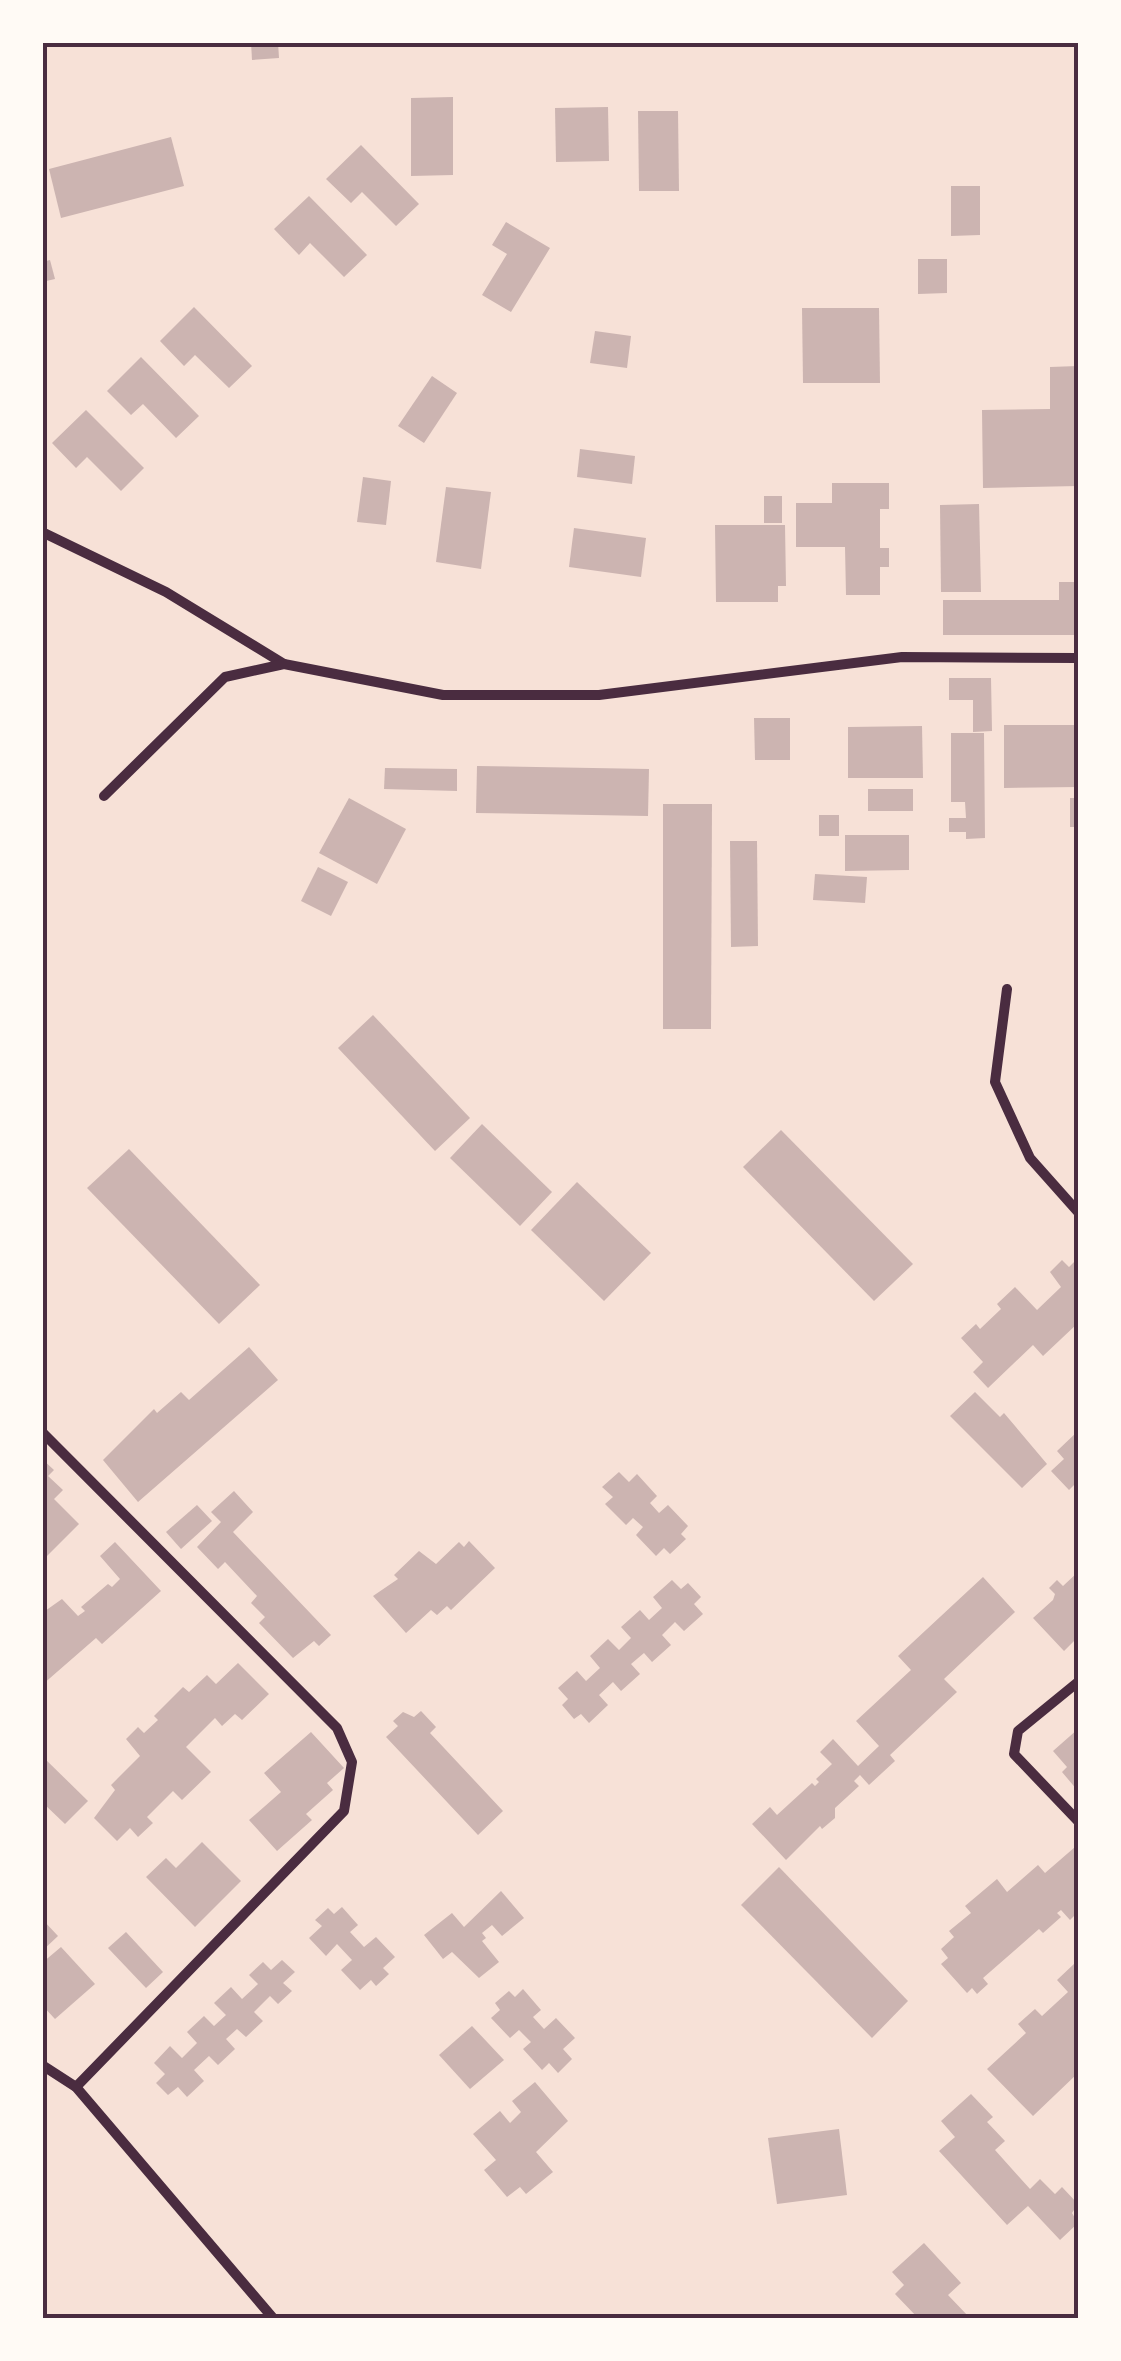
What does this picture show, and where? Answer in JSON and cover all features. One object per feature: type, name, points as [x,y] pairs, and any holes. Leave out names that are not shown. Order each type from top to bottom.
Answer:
[{"type":"street","points":[[42,532],[166,592],[284,664],[443,695],[599,695],[902,657],[1078,658]]},
{"type":"street","points":[[104,796],[225,677],[284,664]]},
{"type":"street","points":[[1007,989],[995,1082],[1030,1158],[1078,1212]]},
{"type":"street","points":[[42,1432],[337,1728],[352,1762],[344,1812],[76,2087]]},
{"type":"street","points":[[1078,1682],[1018,1731],[1014,1754],[1078,1820]]},
{"type":"street","points":[[42,2065],[76,2087],[273,2318]]},
{"type":"building","points":[[251,42],[278,42],[279,58],[252,60]]},
{"type":"building","points":[[453,97],[453,175],[411,176],[411,98]]},
{"type":"building","points":[[608,107],[609,161],[556,162],[555,108]]},
{"type":"building","points":[[638,111],[678,111],[679,191],[639,191]]},
{"type":"building","points":[[171,137],[184,186],[61,218],[49,169]]},
{"type":"building","points":[[361,145],[419,204],[396,226],[362,192],[351,203],[326,179]]},
{"type":"building","points":[[951,186],[980,186],[980,235],[951,236]]},
{"type":"building","points":[[309,196],[367,255],[344,277],[310,243],[299,255],[274,229]]},
{"type":"building","points":[[506,222],[550,248],[511,312],[482,295],[507,254],[492,245]]},
{"type":"building","points":[[918,259],[947,259],[947,293],[918,294]]},
{"type":"building","points":[[50,260],[55,279],[42,282],[42,262]]},
{"type":"building","points":[[194,307],[252,366],[229,388],[195,355],[184,366],[160,341]]},
{"type":"building","points":[[802,308],[879,308],[880,383],[803,383]]},
{"type":"building","points":[[595,331],[631,336],[627,368],[590,363]]},
{"type":"building","points":[[141,357],[199,416],[176,438],[143,404],[131,415],[107,391]]},
{"type":"building","points":[[1078,366],[1078,486],[983,488],[982,410],[1050,409],[1050,367]]},
{"type":"building","points":[[432,376],[457,393],[424,443],[398,426]]},
{"type":"building","points":[[86,410],[144,468],[121,491],[87,457],[76,468],[52,443]]},
{"type":"building","points":[[580,449],[635,456],[632,484],[577,477]]},
{"type":"building","points":[[363,477],[391,481],[386,525],[357,522]]},
{"type":"building","points":[[832,483],[889,483],[889,509],[880,509],[880,548],[889,548],[889,567],[880,567],[880,595],[846,595],[845,547],[796,547],[796,503],[832,503]]},
{"type":"building","points":[[446,487],[491,492],[481,569],[436,562]]},
{"type":"building","points":[[764,496],[782,496],[782,523],[764,523]]},
{"type":"building","points":[[979,504],[981,592],[941,592],[940,505]]},
{"type":"building","points":[[715,525],[785,525],[786,586],[778,586],[778,602],[716,602]]},
{"type":"building","points":[[574,528],[646,538],[641,577],[569,567]]},
{"type":"building","points":[[1059,582],[1078,582],[1078,635],[943,635],[943,600],[1059,600]]},
{"type":"building","points":[[949,678],[991,678],[992,731],[973,732],[973,700],[949,700]]},
{"type":"building","points":[[754,718],[790,718],[790,760],[755,760]]},
{"type":"building","points":[[1004,725],[1078,725],[1078,787],[1004,788]]},
{"type":"building","points":[[922,726],[923,778],[848,778],[848,727]]},
{"type":"building","points":[[951,733],[984,733],[985,838],[966,839],[966,832],[949,832],[949,818],[966,818],[965,802],[951,802]]},
{"type":"building","points":[[477,766],[649,769],[648,816],[476,813]]},
{"type":"building","points":[[385,768],[457,769],[457,791],[384,789]]},
{"type":"building","points":[[868,789],[913,789],[913,811],[868,811]]},
{"type":"building","points":[[349,798],[406,829],[377,884],[319,853]]},
{"type":"building","points":[[1070,798],[1078,798],[1078,827],[1070,827]]},
{"type":"building","points":[[663,804],[712,804],[711,1029],[663,1029]]},
{"type":"building","points":[[819,815],[839,815],[839,836],[819,836]]},
{"type":"building","points":[[845,835],[909,835],[909,870],[845,871]]},
{"type":"building","points":[[730,841],[757,841],[758,946],[731,947]]},
{"type":"building","points":[[318,867],[348,882],[331,916],[301,901]]},
{"type":"building","points":[[815,874],[867,877],[865,903],[813,900]]},
{"type":"building","points":[[373,1015],[470,1118],[435,1151],[338,1048]]},
{"type":"building","points":[[482,1124],[552,1192],[520,1226],[450,1158]]},
{"type":"building","points":[[781,1130],[913,1264],[874,1301],[743,1167]]},
{"type":"building","points":[[129,1149],[260,1285],[219,1324],[87,1188]]},
{"type":"building","points":[[577,1182],[651,1253],[604,1301],[531,1230]]},
{"type":"building","points":[[1078,1258],[1078,1323],[1043,1356],[1033,1345],[988,1388],[973,1372],[983,1362],[961,1338],[976,1324],[980,1329],[1001,1309],[997,1304],[1015,1287],[1037,1310],[1061,1287],[1050,1272],[1062,1260],[1069,1267]]},
{"type":"building","points":[[249,1347],[278,1380],[138,1502],[103,1460],[154,1409],[157,1413],[181,1392],[189,1400]]},
{"type":"building","points":[[975,1392],[1000,1417],[1004,1413],[1047,1464],[1022,1488],[950,1416]]},
{"type":"building","points":[[1078,1431],[1078,1481],[1069,1490],[1051,1471],[1064,1459],[1057,1451]]},
{"type":"building","points":[[42,1459],[54,1470],[48,1476],[63,1490],[54,1499],[79,1524],[46,1557]]},
{"type":"building","points":[[619,1472],[629,1482],[637,1474],[657,1496],[650,1503],[659,1513],[668,1505],[688,1526],[681,1534],[686,1539],[670,1554],[664,1548],[656,1556],[636,1535],[643,1527],[633,1518],[626,1525],[605,1504],[613,1497],[602,1487]]},
{"type":"building","points":[[234,1491],[253,1512],[233,1532],[331,1635],[319,1646],[314,1641],[293,1658],[259,1623],[265,1617],[251,1603],[257,1596],[225,1562],[218,1569],[197,1547],[221,1522],[211,1512]]},
{"type":"building","points":[[197,1505],[212,1521],[181,1549],[166,1532]]},
{"type":"building","points":[[469,1541],[495,1568],[451,1610],[447,1606],[437,1615],[431,1610],[406,1633],[373,1596],[398,1579],[394,1575],[419,1551],[436,1564],[459,1542],[464,1547]]},
{"type":"building","points":[[115,1542],[161,1591],[102,1644],[96,1638],[42,1685],[45,1611],[62,1599],[78,1616],[85,1611],[81,1607],[108,1584],[112,1587],[120,1579],[100,1556]]},
{"type":"building","points":[[1078,1572],[1078,1637],[1064,1651],[1033,1618],[1053,1600],[1055,1594],[1049,1588],[1057,1580],[1063,1586]]},
{"type":"building","points":[[983,1577],[1015,1612],[944,1679],[957,1692],[890,1755],[895,1761],[869,1785],[860,1775],[854,1781],[859,1786],[835,1808],[835,1818],[822,1829],[820,1826],[786,1860],[752,1824],[770,1807],[777,1815],[812,1783],[815,1786],[819,1782],[816,1779],[832,1764],[820,1752],[833,1739],[858,1766],[879,1746],[856,1721],[911,1670],[898,1656]]},
{"type":"building","points":[[672,1580],[681,1589],[688,1583],[701,1597],[694,1604],[703,1614],[684,1631],[675,1622],[662,1635],[671,1645],[652,1662],[644,1653],[631,1664],[640,1674],[621,1691],[613,1682],[599,1695],[608,1705],[589,1723],[581,1714],[574,1719],[562,1705],[568,1699],[558,1688],[577,1671],[586,1681],[600,1668],[590,1656],[608,1639],[619,1650],[631,1638],[621,1627],[640,1610],[649,1620],[662,1608],[653,1597]]},
{"type":"building","points":[[238,1663],[269,1694],[242,1720],[235,1714],[222,1726],[215,1718],[186,1747],[211,1772],[182,1800],[173,1791],[147,1817],[153,1823],[138,1837],[130,1828],[117,1841],[94,1818],[115,1790],[111,1785],[140,1756],[126,1739],[138,1727],[144,1733],[158,1720],[154,1716],[183,1687],[189,1692],[207,1675],[216,1684]]},
{"type":"building","points":[[421,1711],[436,1727],[430,1733],[503,1811],[478,1835],[386,1737],[398,1726],[393,1721],[403,1712],[414,1717]]},
{"type":"building","points":[[1078,1729],[1078,1791],[1062,1772],[1067,1767],[1053,1751]]},
{"type":"building","points":[[311,1732],[344,1768],[327,1783],[333,1790],[306,1814],[312,1820],[277,1851],[249,1820],[281,1792],[264,1773]]},
{"type":"building","points":[[42,1756],[88,1801],[65,1824],[42,1802]]},
{"type":"building","points":[[202,1842],[241,1881],[195,1927],[146,1877],[166,1858],[176,1868]]},
{"type":"building","points":[[1075,1847],[1078,1912],[1070,1920],[1061,1910],[1057,1913],[1061,1917],[1043,1933],[1039,1929],[983,1978],[988,1984],[977,1994],[972,1988],[967,1993],[941,1964],[948,1958],[941,1949],[954,1937],[949,1931],[971,1913],[965,1906],[997,1879],[1007,1892],[1038,1865],[1045,1873]]},
{"type":"building","points":[[779,1867],[908,2001],[872,2038],[741,1905]]},
{"type":"building","points":[[501,1891],[524,1918],[502,1936],[492,1925],[482,1933],[486,1938],[482,1941],[499,1962],[479,1978],[452,1952],[443,1959],[424,1935],[452,1913],[464,1927]]},
{"type":"building","points":[[342,1907],[358,1925],[350,1932],[364,1947],[376,1937],[395,1957],[383,1968],[389,1974],[376,1986],[371,1980],[360,1990],[341,1970],[352,1960],[337,1944],[326,1956],[309,1938],[322,1926],[315,1920],[328,1908],[334,1914]]},
{"type":"building","points":[[42,1919],[58,1936],[42,1951]]},
{"type":"building","points":[[126,1932],[163,1972],[146,1988],[108,1948]]},
{"type":"building","points":[[61,1947],[95,1984],[55,2019],[42,2005],[42,1963]]},
{"type":"building","points":[[282,1960],[295,1972],[283,1983],[292,1991],[278,2004],[270,1996],[254,2012],[263,2021],[246,2037],[237,2029],[226,2039],[235,2049],[218,2065],[209,2056],[194,2070],[204,2081],[187,2097],[178,2087],[168,2095],[156,2083],[165,2074],[154,2063],[170,2046],[182,2058],[197,2043],[187,2032],[204,2016],[214,2026],[226,2015],[214,2003],[231,1987],[242,1999],[258,1984],[249,1975],[263,1962],[271,1970]]},
{"type":"building","points":[[1075,1963],[1078,2073],[1033,2116],[987,2069],[1026,2033],[1018,2024],[1035,2009],[1042,2016],[1068,1992],[1057,1980]]},
{"type":"building","points":[[523,1989],[541,2010],[533,2017],[544,2029],[556,2018],[575,2038],[563,2049],[572,2059],[558,2073],[549,2063],[542,2070],[523,2049],[531,2042],[519,2030],[510,2038],[491,2018],[500,2010],[495,2003],[509,1991],[515,1997]]},
{"type":"building","points":[[472,2026],[504,2060],[470,2089],[439,2055]]},
{"type":"building","points":[[535,2082],[568,2121],[536,2152],[553,2172],[526,2194],[520,2187],[507,2197],[484,2170],[496,2160],[473,2134],[500,2111],[510,2123],[521,2112],[512,2101]]},
{"type":"building","points":[[971,2094],[993,2117],[987,2122],[1005,2141],[995,2150],[1030,2189],[1040,2179],[1055,2194],[1062,2187],[1078,2204],[1072,2213],[1078,2223],[1060,2240],[1028,2206],[1007,2225],[939,2151],[955,2137],[941,2121]]},
{"type":"building","points":[[839,2129],[847,2195],[777,2204],[768,2138]]},
{"type":"building","points":[[924,2243],[961,2283],[948,2295],[968,2316],[965,2318],[918,2318],[895,2294],[904,2285],[892,2272]]}]
